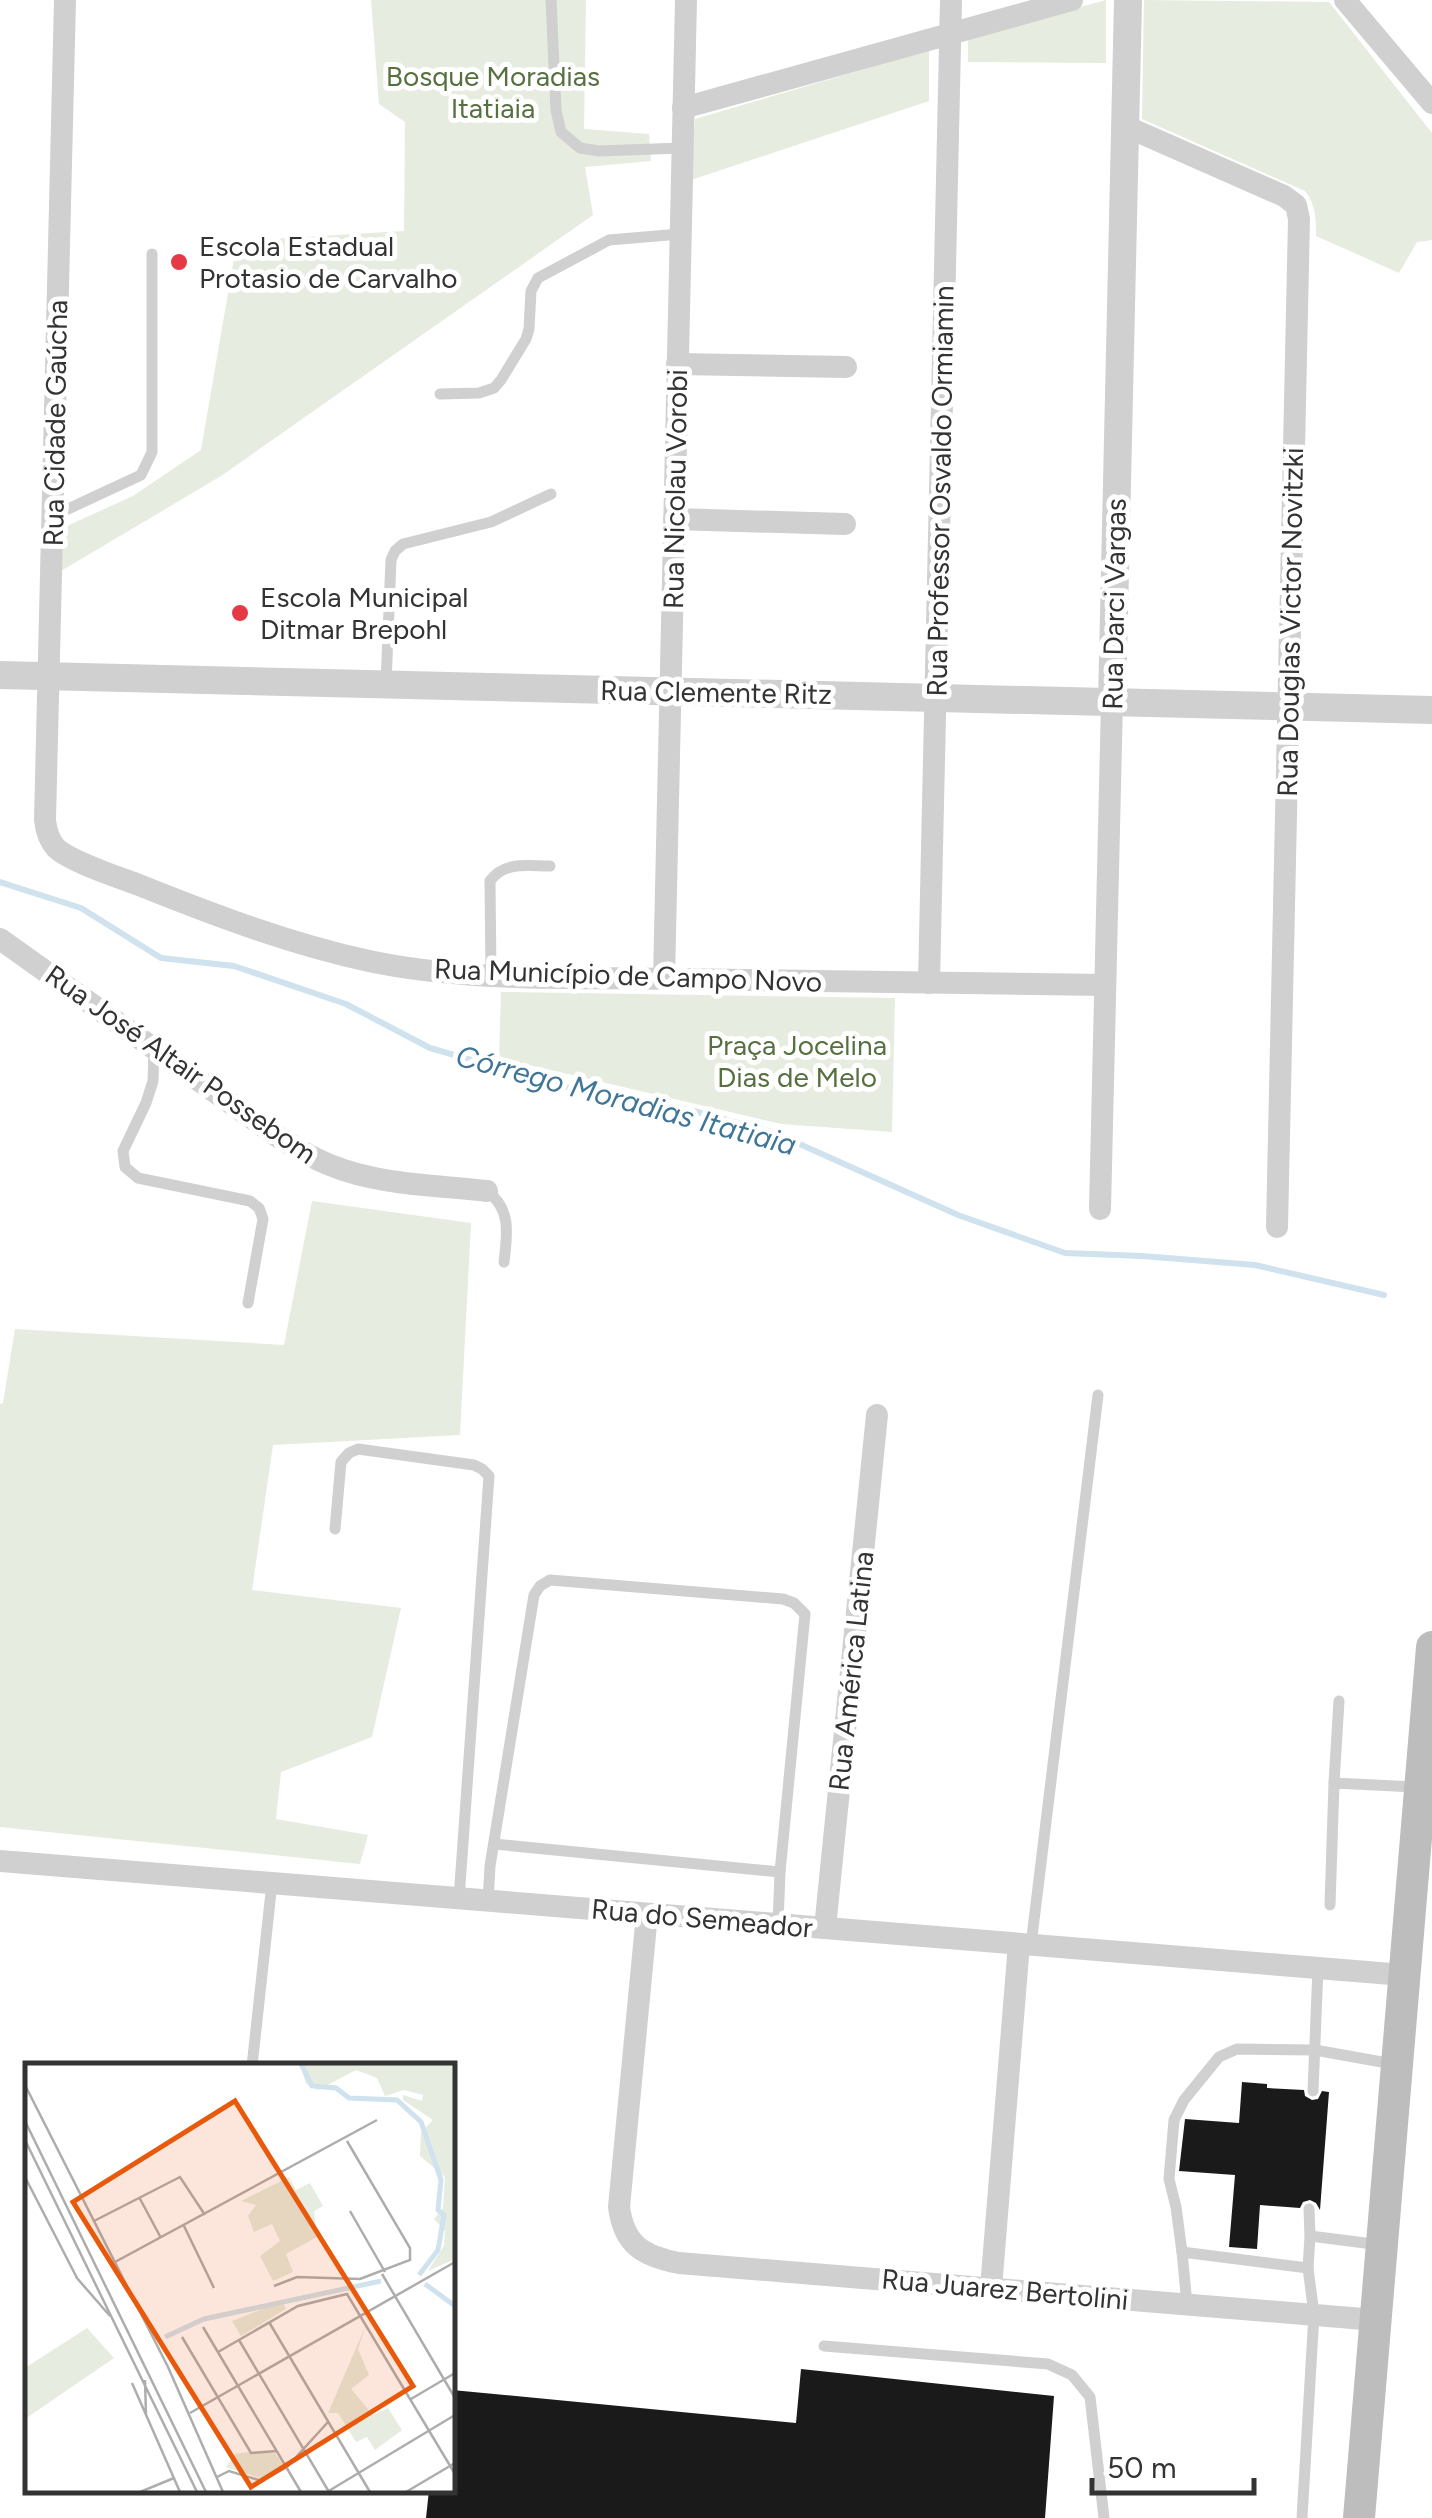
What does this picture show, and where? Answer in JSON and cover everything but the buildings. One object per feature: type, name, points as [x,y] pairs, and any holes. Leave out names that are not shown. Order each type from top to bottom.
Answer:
[{"type":"main road","points":[[1359,2518],[1432,1647]]},
{"type":"street","name":"Rua Cidade Gaúcha","points":[[53,845],[45,820],[65,0]]},
{"type":"street","name":"Rua Nicolau Vorobi","points":[[664,979],[686,0]]},
{"type":"street","name":"Rua Professor Osvaldo Ormiamin","points":[[929,983],[951,0]]},
{"type":"street","points":[[683,108],[1072,0]]},
{"type":"street","name":"Rua Darci Vargas","points":[[1100,1208],[1128,0]]},
{"type":"street","points":[[1345,0],[1432,103]]},
{"type":"street","name":"Rua Douglas Victor Novitzki","points":[[1125,126],[1284,196],[1296,205],[1298,212],[1277,1227]]},
{"type":"street","points":[[677,364],[846,368]]},
{"type":"street","points":[[674,519],[846,524]]},
{"type":"street","name":"Rua Clemente Ritz","points":[[0,675],[1432,710]]},
{"type":"street","name":"Rua Município de Campo Novo","points":[[53,845],[68,856],[135,884],[269,934],[370,961],[454,973],[1105,985]]},
{"type":"street","name":"Rua José Altair Possebom","points":[[0,939],[306,1154],[334,1167],[390,1180],[487,1191]]},
{"type":"street","name":"Rua América Latina","points":[[825,1928],[876,1414]]},
{"type":"street","name":"Rua do Semeador","points":[[0,1861],[1404,1976]]},
{"type":"street","name":"Rua Juarez Bertolini","points":[[647,1914],[619,2207],[627,2236],[649,2256],[678,2263],[1376,2320]]},
{"type":"street","points":[[991,2288],[1025,1944]]},
{"type":"lane","points":[[551,0],[556,110],[562,132],[580,148],[599,151],[682,148]]},
{"type":"lane","points":[[440,394],[479,393],[494,388],[501,380],[526,340],[531,291],[538,278],[610,240],[680,234]]},
{"type":"lane","points":[[53,516],[141,475],[152,452],[152,254]]},
{"type":"lane","points":[[386,684],[391,560],[395,551],[403,544],[492,522],[552,494]]},
{"type":"lane","points":[[491,974],[490,881],[505,867],[550,866]]},
{"type":"lane","points":[[154,1048],[153,1081],[123,1151],[126,1167],[138,1178],[250,1201],[259,1208],[263,1219],[248,1303]]},
{"type":"lane","points":[[487,1191],[506,1217],[504,1262]]},
{"type":"lane","points":[[1025,1944],[1098,1395]]},
{"type":"lane","points":[[335,1529],[342,1462],[358,1449],[474,1465],[489,1476],[459,1898]]},
{"type":"lane","points":[[488,1901],[490,1866],[534,1595],[550,1580],[783,1599],[805,1614],[778,1924]]},
{"type":"lane","points":[[1330,1904],[1339,1701]]},
{"type":"lane","points":[[1334,1783],[1419,1787]]},
{"type":"lane","points":[[494,1844],[780,1872]]},
{"type":"lane","points":[[252,2063],[272,1883]]},
{"type":"lane","points":[[1313,2091],[1318,1968]]},
{"type":"lane","points":[[1187,2304],[1169,2179],[1174,2120],[1184,2100],[1219,2057],[1238,2049],[1315,2050],[1397,2064]]},
{"type":"lane","points":[[1302,2518],[1314,2314],[1308,2268],[1309,2209]]},
{"type":"lane","points":[[1310,2236],[1382,2246]]},
{"type":"lane","points":[[1182,2252],[1308,2268]]},
{"type":"lane","points":[[824,2346],[1048,2364],[1072,2375],[1090,2397],[1104,2518]]},
{"type":"green space","name":"Bosque Moradias Itatiaia","points":[[371,0],[586,0],[584,129],[649,134],[651,161],[585,167],[593,215],[221,476],[61,571],[58,530],[133,496],[201,450],[237,241],[404,231],[405,122],[379,104]]},
{"type":"green space","points":[[1106,0],[1106,63],[968,62],[968,37]]},
{"type":"green space","points":[[1144,0],[1329,2],[1432,133],[1432,240],[1417,242],[1399,273],[1316,236],[1313,207],[1305,191],[1142,119]]},
{"type":"green space","points":[[929,50],[929,101],[691,180],[695,119]]},
{"type":"green space","name":"Praça Jocelina Dias de Melo","points":[[501,992],[895,998],[892,1132],[781,1124],[499,1058]]},
{"type":"green space","points":[[312,1201],[471,1223],[460,1435],[273,1445],[252,1590],[401,1608],[372,1737],[281,1772],[276,1819],[368,1835],[360,1864],[0,1827],[0,1404],[15,1329],[284,1345]]},
{"type":"waterway","name":"Córrego Moradias Itatiaia","points":[[0,882],[81,908],[161,958],[234,966],[346,1004],[430,1048],[565,1087],[694,1111],[775,1133],[958,1215],[1065,1253],[1255,1265],[1384,1295]]},
{"type":"place","name":"Escola Estadual Protasio de Carvalho","points":[[179,262]]},
{"type":"place","name":"Escola Municipal Ditmar Brepohl","points":[[240,613]]}]
